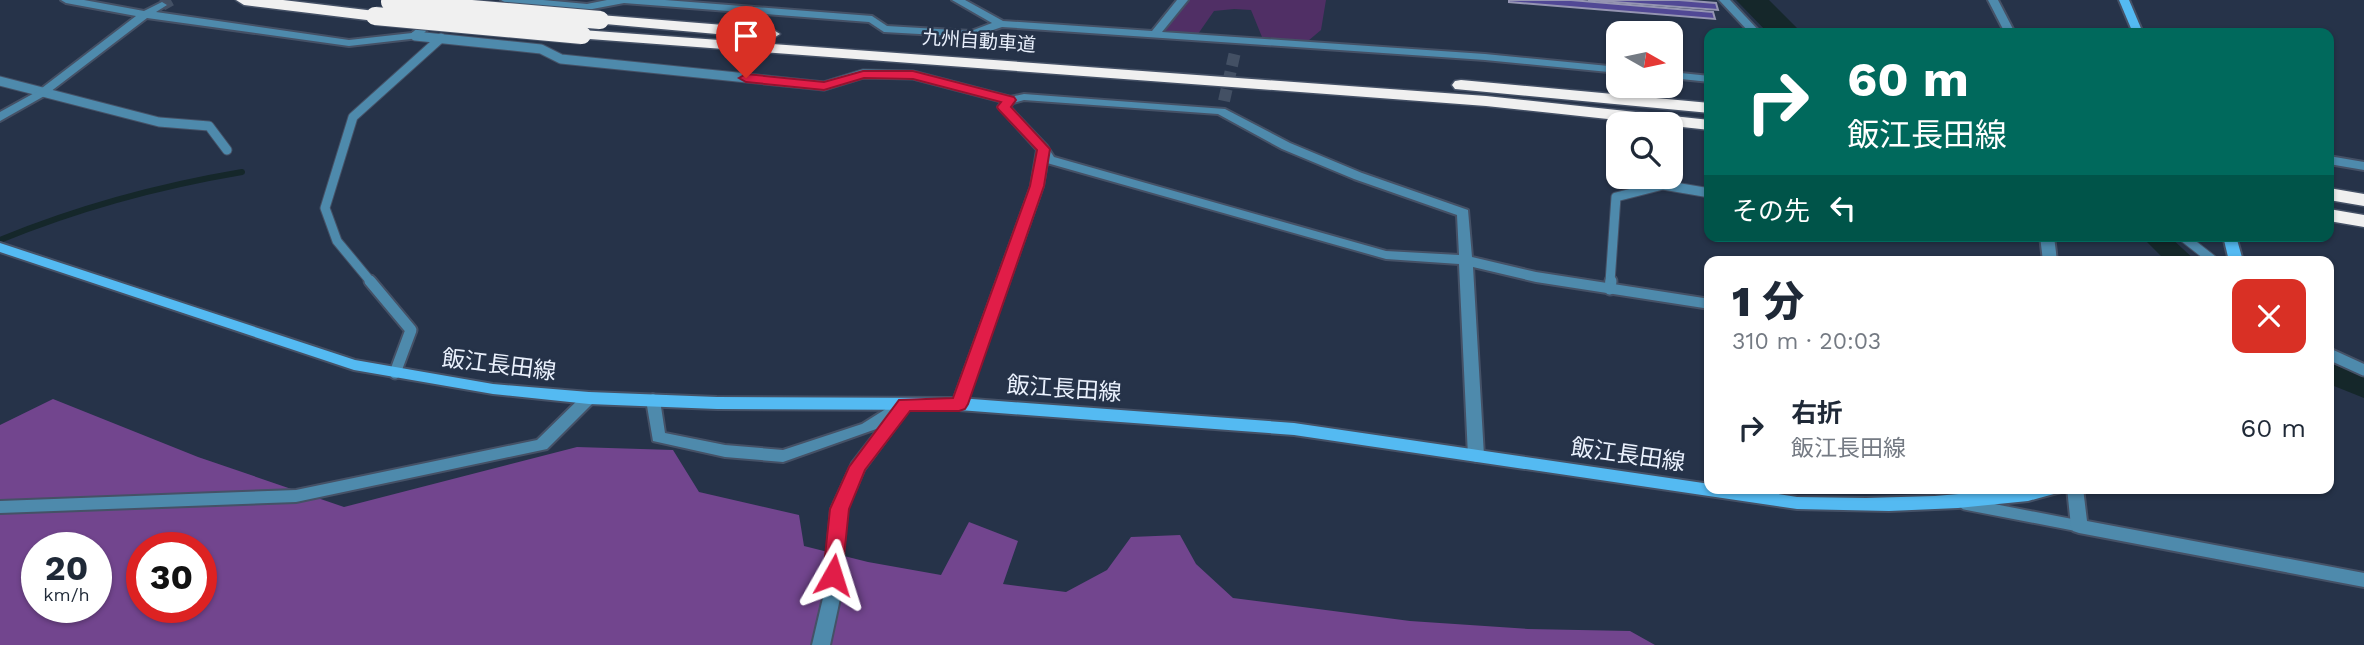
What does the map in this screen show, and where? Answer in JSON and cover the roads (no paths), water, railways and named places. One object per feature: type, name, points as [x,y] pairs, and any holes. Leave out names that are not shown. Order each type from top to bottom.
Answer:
[{"type":"highway","name":"九州自動車道","points":[[244,0],[600,20],[847,47]]},
{"type":"highway","name":"九州自動車道","points":[[380,6],[582,35],[847,47],[980,57],[1486,101],[1704,124]]},
{"type":"highway","name":"九州自動車道","points":[[980,57],[1489,87],[1704,107]]},
{"type":"highway","points":[[2334,195],[2364,200]]},
{"type":"highway","points":[[2334,216],[2364,221]]},
{"type":"main road","points":[[2124,0],[2136,28]]},
{"type":"main road","name":"飯江長田線","points":[[0,247],[354,365],[493,390],[653,400],[959,404],[1294,429],[1704,489]]},
{"type":"main road","name":"飯江長田線","points":[[1736,494],[1797,503],[1877,505],[1955,502],[2040,494]]},
{"type":"street","points":[[66,0],[349,43],[415,36],[452,0]]},
{"type":"street","points":[[506,0],[587,7],[624,0],[872,19],[884,29],[972,34],[1001,24],[1154,35],[1236,46],[1606,69]]},
{"type":"street","points":[[957,0],[1001,24]]},
{"type":"street","points":[[1154,35],[1183,0]]},
{"type":"street","points":[[1724,0],[1751,28]]},
{"type":"street","points":[[1993,0],[2007,28]]},
{"type":"street","points":[[0,117],[42,93],[145,14],[162,5]]},
{"type":"street","points":[[1684,76],[1704,78]]},
{"type":"street","points":[[1476,456],[1464,260],[1463,213],[1358,176],[1286,146],[1223,106],[1024,97],[1009,100],[1004,107],[1044,149],[1049,160],[1386,255],[1464,260],[1536,277],[1704,303]]},
{"type":"street","points":[[959,404],[1037,186],[1044,149]]},
{"type":"street","points":[[2334,161],[2364,166]]},
{"type":"street","points":[[0,507],[296,496],[542,444],[589,398]]},
{"type":"street","points":[[653,400],[658,437],[725,451],[783,456],[867,428],[905,404]]},
{"type":"street","points":[[821,645],[836,580],[833,575],[839,509],[858,467],[905,404]]},
{"type":"street","points":[[2076,494],[2079,526],[2364,580]]},
{"type":"lane","points":[[415,36],[541,49],[561,59],[824,86],[863,74],[913,75],[1009,100]]},
{"type":"lane","points":[[395,373],[411,330],[337,241],[325,208],[353,117],[441,38]]},
{"type":"lane","points":[[0,81],[159,122],[209,126],[227,149]]},
{"type":"lane","points":[[1610,289],[1616,197],[1663,185],[1704,192]]},
{"type":"lane","points":[[2190,242],[2208,256]]},
{"type":"lane","points":[[2334,356],[2364,370]]},
{"type":"lane","points":[[1955,502],[2079,526]]},
{"type":"waterway","points":[[0,240],[119,199],[242,172]]},
{"type":"tunnel","points":[[162,5],[171,0]]},
{"type":"tunnel","points":[[1224,101],[1235,52]]}]
